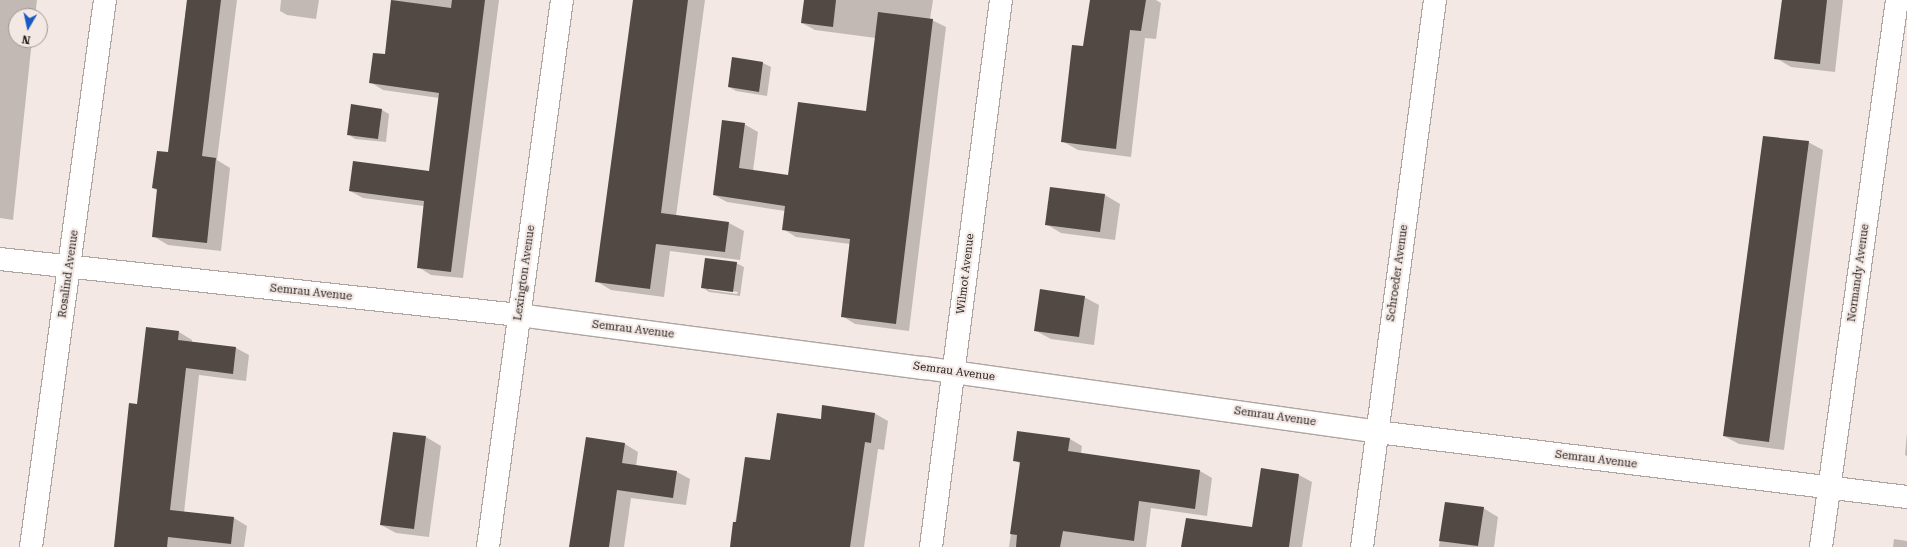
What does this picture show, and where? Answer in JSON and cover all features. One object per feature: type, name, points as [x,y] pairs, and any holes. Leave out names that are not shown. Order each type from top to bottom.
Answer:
[{"type":"street","name":"Rosalind Avenue","points":[[31,547],[105,0]]},
{"type":"street","name":"Lexington Avenue","points":[[488,547],[562,0]]},
{"type":"street","name":"Wilmot Avenue","points":[[930,547],[954,372],[1001,0]]},
{"type":"street","name":"Schroeder Avenue","points":[[1362,547],[1435,0]]},
{"type":"street","name":"Normandy Avenue","points":[[1822,547],[1896,0]]},
{"type":"street","name":"Semrau Avenue","points":[[0,259],[519,315],[954,372],[1377,432],[1829,489],[1907,497]]},
{"type":"building","points":[[187,0],[221,0],[202,156],[216,158],[207,243],[152,237],[157,189],[152,188],[157,151],[168,152]]},
{"type":"building","points":[[391,0],[451,8],[452,0],[485,0],[451,272],[417,268],[424,201],[349,191],[353,161],[429,171],[439,93],[369,83],[373,53],[385,54]]},
{"type":"building","points":[[633,0],[688,0],[661,213],[729,222],[725,252],[656,244],[650,289],[595,282]]},
{"type":"building","points":[[804,0],[836,0],[833,27],[801,23]]},
{"type":"building","points":[[1090,0],[1146,0],[1141,31],[1130,30],[1116,149],[1061,142],[1072,45],[1083,46]]},
{"type":"building","points":[[1782,0],[1827,0],[1820,64],[1774,59]]},
{"type":"building","points":[[878,12],[933,19],[896,324],[841,317],[850,239],[782,230],[785,206],[713,195],[722,120],[745,123],[739,168],[788,175],[798,102],[866,111]]},
{"type":"building","points":[[732,57],[763,62],[759,92],[728,87]]},
{"type":"building","points":[[351,104],[382,109],[378,139],[347,135]]},
{"type":"building","points":[[1763,136],[1809,141],[1769,442],[1723,436]]},
{"type":"building","points":[[1050,187],[1105,194],[1100,232],[1045,225]]},
{"type":"building","points":[[705,258],[737,262],[733,292],[701,288]]},
{"type":"building","points":[[1040,289],[1085,296],[1079,337],[1034,331]]},
{"type":"building","points":[[146,327],[179,331],[178,340],[236,347],[233,374],[186,368],[170,510],[234,517],[231,544],[168,537],[167,547],[114,547],[129,403],[137,404]]},
{"type":"building","points":[[822,405],[875,413],[871,443],[865,442],[850,547],[730,547],[733,522],[736,522],[745,457],[770,460],[777,413],[821,419]]},
{"type":"building","points":[[1017,431],[1070,438],[1068,451],[1200,470],[1195,509],[1139,501],[1134,541],[1063,531],[1060,547],[1016,547],[1017,535],[1010,534],[1020,462],[1013,461]]},
{"type":"building","points":[[393,432],[426,436],[414,529],[380,525]]},
{"type":"building","points":[[586,437],[625,443],[622,463],[677,471],[673,498],[617,490],[609,547],[569,547]]},
{"type":"building","points":[[1261,468],[1299,474],[1289,547],[1181,547],[1186,518],[1252,527]]},
{"type":"building","points":[[1445,502],[1484,507],[1478,546],[1439,541]]}]
